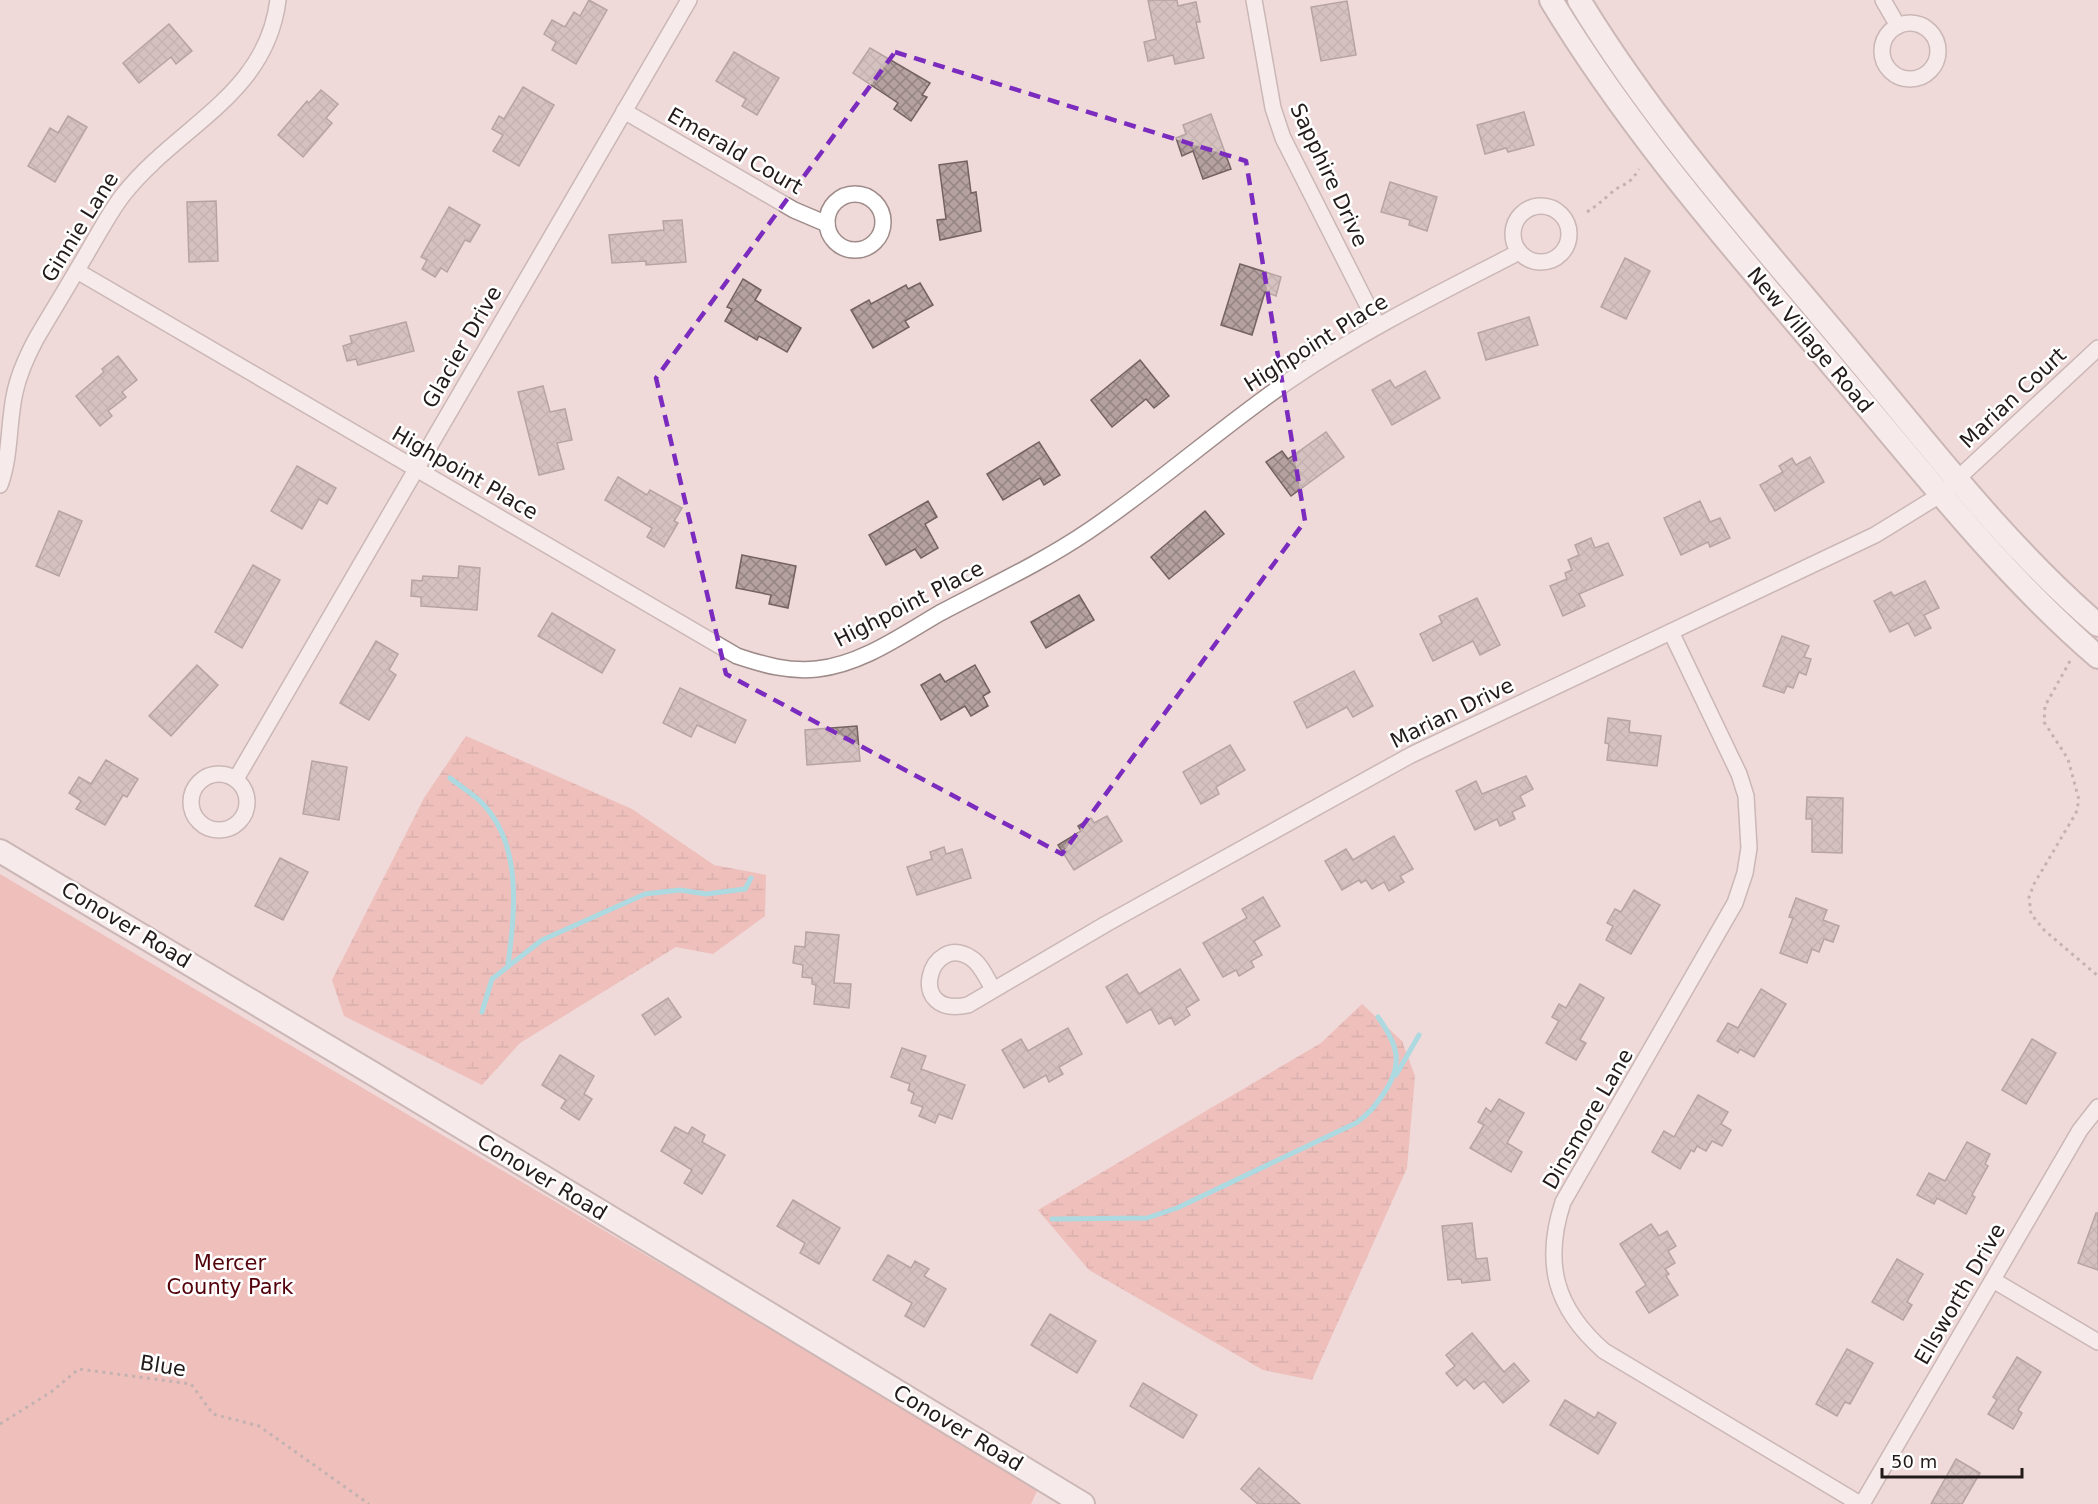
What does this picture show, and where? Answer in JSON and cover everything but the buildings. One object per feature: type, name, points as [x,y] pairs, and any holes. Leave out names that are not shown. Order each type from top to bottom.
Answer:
[{"type":"main road","name":"New Village Road","points":[[1551,0],[1602,82],[1643,138],[1940,495],[2011,576],[2098,657]]},
{"type":"main road","name":"New Village Road","points":[[1579,0],[1622,68],[1662,123],[1958,479],[2028,559],[2098,625]]},
{"type":"main road","name":"Conover Road","points":[[0,851],[372,1072],[1083,1504]]},
{"type":"street","name":"Ginnie Lane","points":[[0,485],[15,393],[24,364],[77,271],[120,197],[142,171],[245,79],[269,39],[278,0]]},
{"type":"street","name":"Glacier Drive","points":[[236,779],[689,0]]},
{"type":"street","name":"Sapphire Drive","points":[[1254,0],[1273,108],[1283,138],[1378,326]]},
{"type":"street","points":[[1884,0],[1898,26]]},
{"type":"street","name":"Emerald Court","points":[[624,111],[794,210],[827,224]]},
{"type":"street","name":"Highpoint Place","points":[[77,271],[737,656],[765,665],[791,669],[817,669],[863,656],[1084,534],[1135,498],[1235,418],[1318,362],[1378,326],[1519,252]]},
{"type":"street","name":"Marian Court","points":[[1940,495],[2098,348]]},
{"type":"street","name":"Marian Drive","points":[[993,989],[1411,755],[1849,549],[1940,495]]},
{"type":"street","name":"Dinsmore Lane","points":[[1671,632],[1739,774],[1746,796],[1750,822],[1745,873],[1735,903],[1563,1202],[1554,1234],[1554,1268],[1559,1291],[1569,1312],[1585,1334],[1604,1351],[1861,1504]]},
{"type":"street","name":"Ellsworth Drive","points":[[1861,1504],[2080,1130],[2098,1107]]},
{"type":"street","points":[[1992,1280],[2098,1342]]},
{"type":"path","points":[[1587,212],[1603,202],[1611,192],[1624,187],[1639,169]]},
{"type":"path","points":[[2070,661],[2045,706],[2043,722],[2068,759],[2079,800],[2076,813],[2034,884],[2029,897],[2031,914],[2044,930],[2098,976]]},
{"type":"path","name":"Blue","points":[[0,1424],[51,1392],[79,1369],[191,1384],[213,1414],[259,1426],[369,1504]]},
{"type":"highlighted area","points":[[895,52],[1246,161],[1305,521],[1062,854],[726,674],[656,378]]},
{"type":"green space","points":[[466,736],[632,809],[714,865],[766,875],[765,916],[713,954],[676,947],[520,1043],[482,1085],[344,1016],[332,980],[424,798]]},
{"type":"green space","name":"Mercer County Park","points":[[0,874],[1039,1487],[1031,1504],[0,1504]]},
{"type":"green space","points":[[1362,1004],[1402,1041],[1415,1076],[1407,1168],[1312,1380],[1263,1370],[1089,1270],[1038,1210],[1321,1043]]},
{"type":"waterway","points":[[450,778],[480,801],[494,818],[504,837],[510,857],[514,900],[508,965]]},
{"type":"waterway","points":[[482,1012],[492,979],[542,940],[645,894],[680,890],[706,894],[745,889],[751,878]]},
{"type":"waterway","points":[[1052,1219],[1147,1218],[1177,1208],[1356,1123],[1378,1102],[1390,1083],[1396,1064],[1394,1046],[1378,1017]]},
{"type":"waterway","points":[[1396,1075],[1419,1035]]}]
